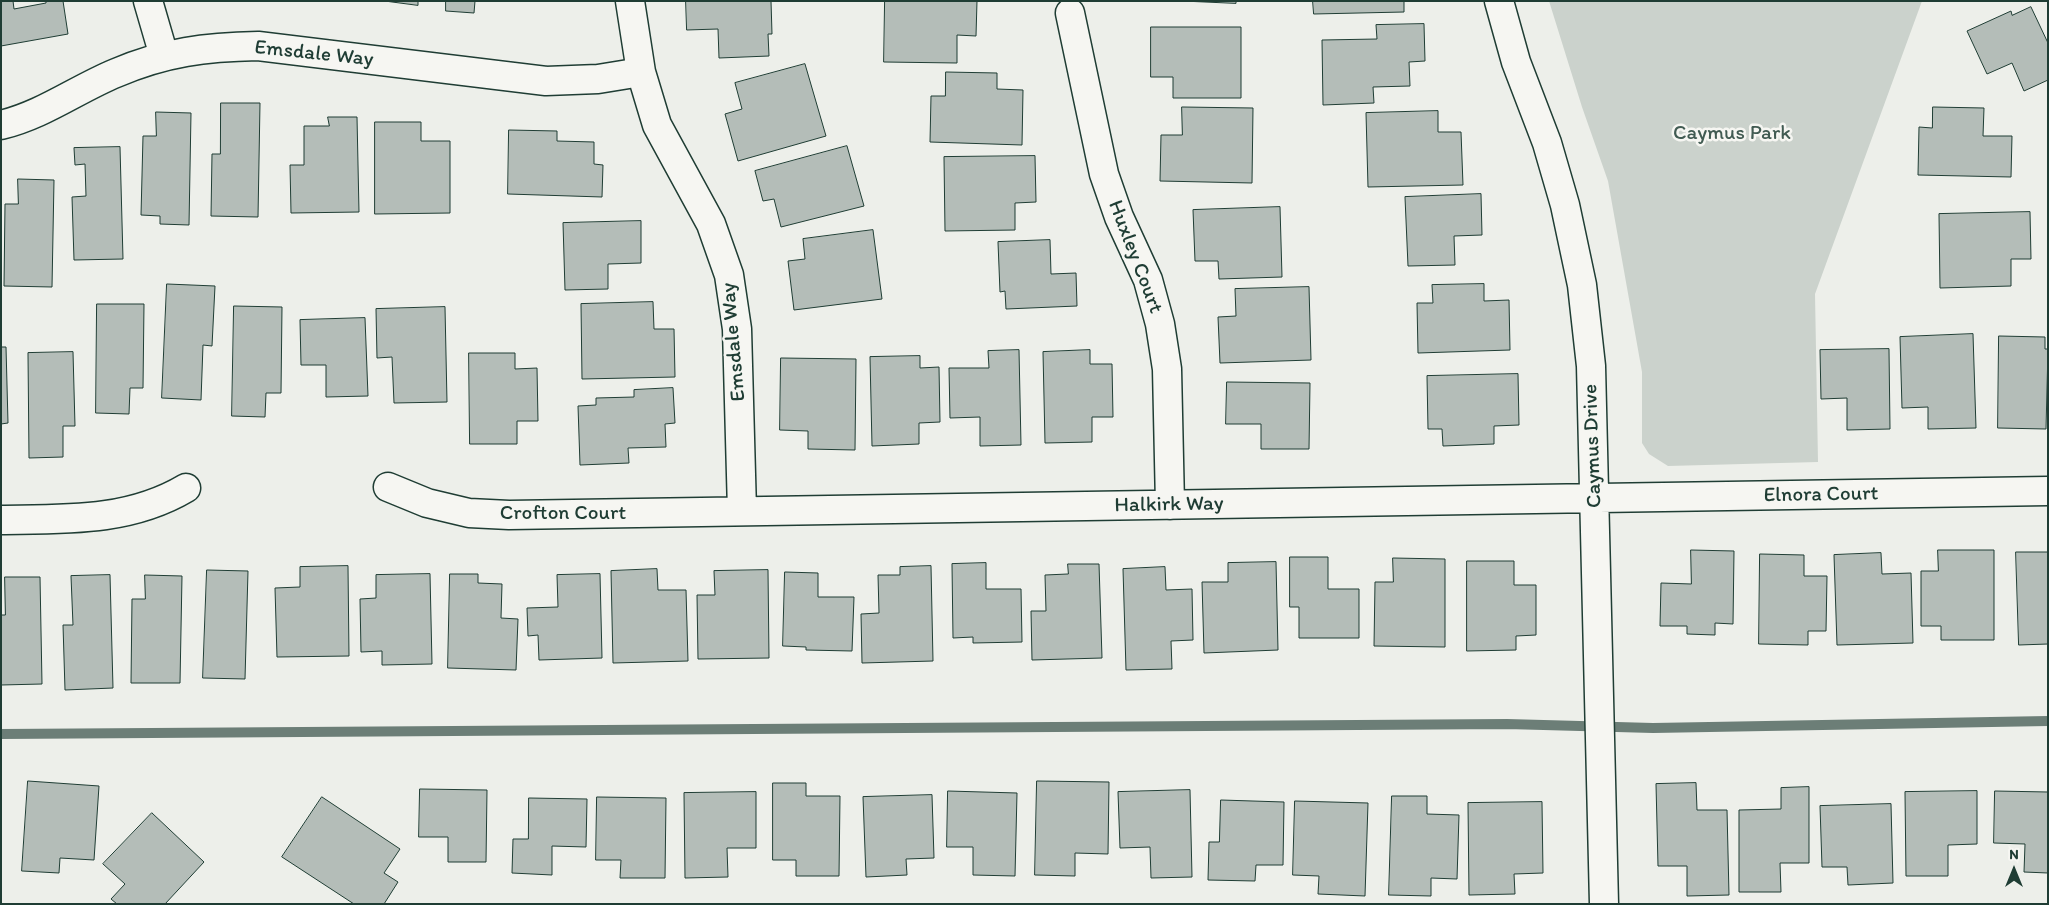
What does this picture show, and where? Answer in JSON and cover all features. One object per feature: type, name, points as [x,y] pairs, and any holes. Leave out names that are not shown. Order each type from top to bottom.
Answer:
[{"type":"street","points":[[148,1],[164,56]]},
{"type":"street","name":"Emsdale Way","points":[[630,1],[641,72],[657,124],[711,224],[729,275],[737,329],[742,511]]},
{"type":"street","name":"Caymus Drive","points":[[1499,1],[1516,62],[1547,143],[1565,205],[1582,285],[1591,366],[1604,904]]},
{"type":"street","name":"Huxley Court","points":[[1070,13],[1104,174],[1119,217],[1148,280],[1160,324],[1167,369],[1170,505]]},
{"type":"street","name":"Emsdale Way","points":[[1,125],[50,107],[115,73],[164,56],[212,47],[258,46],[546,80],[598,79],[641,72]]},
{"type":"street","name":"Crofton Court","points":[[388,487],[427,504],[469,513],[509,515],[742,511]]},
{"type":"street","points":[[1,520],[85,519],[127,512],[176,494],[186,488]]},
{"type":"street","name":"Elnora Court","points":[[1595,498],[2048,491]]},
{"type":"street","name":"Halkirk Way","points":[[742,511],[1595,498]]},
{"type":"green space","name":"Caymus Park","points":[[1549,1],[1922,1],[1815,294],[1818,462],[1668,466],[1649,454],[1642,443],[1642,372],[1608,181],[1582,107]]},
{"type":"building","points":[[1,1],[13,1],[14,9],[46,3],[46,1],[63,1],[68,34],[1,46]]},
{"type":"building","points":[[385,1],[418,1],[418,5]]},
{"type":"building","points":[[446,1],[475,1],[474,13],[446,11]]},
{"type":"building","points":[[686,1],[771,1],[772,34],[768,34],[769,56],[719,58],[718,29],[687,30]]},
{"type":"building","points":[[885,1],[977,1],[976,36],[957,35],[957,63],[884,62]]},
{"type":"building","points":[[1183,1],[1236,1],[1236,3]]},
{"type":"building","points":[[1313,1],[1404,1],[1404,12],[1314,14]]},
{"type":"building","points":[[2031,7],[2048,43],[2048,80],[2024,91],[2012,63],[1987,74],[1967,31],[2011,11],[2012,15]]},
{"type":"building","points":[[1424,24],[1425,61],[1409,62],[1410,86],[1373,87],[1374,103],[1323,105],[1322,40],[1377,39],[1376,25]]},
{"type":"building","points":[[1151,27],[1241,27],[1241,98],[1173,98],[1173,77],[1151,77]]},
{"type":"building","points":[[805,64],[826,136],[738,161],[725,114],[742,109],[735,83]]},
{"type":"building","points":[[946,72],[997,73],[997,89],[1023,90],[1022,145],[930,142],[931,96],[945,96]]},
{"type":"building","points":[[221,103],[260,103],[258,217],[211,216],[212,154],[220,154]]},
{"type":"building","points":[[1182,107],[1253,108],[1252,183],[1160,181],[1161,135],[1182,135]]},
{"type":"building","points":[[1933,107],[1984,108],[1983,136],[2012,136],[2011,177],[1918,175],[1919,127],[1932,128]]},
{"type":"building","points":[[1438,111],[1438,132],[1461,132],[1463,185],[1368,187],[1366,113]]},
{"type":"building","points":[[156,112],[191,113],[189,225],[160,224],[160,216],[141,215],[143,136],[156,136]]},
{"type":"building","points":[[328,117],[357,117],[359,212],[291,213],[290,165],[304,165],[304,126],[329,126]]},
{"type":"building","points":[[375,122],[421,122],[421,141],[450,141],[450,213],[375,214]]},
{"type":"building","points":[[509,130],[557,131],[557,141],[594,142],[594,164],[603,165],[602,197],[508,194]]},
{"type":"building","points":[[847,146],[864,206],[781,227],[774,199],[763,201],[755,171]]},
{"type":"building","points":[[120,147],[123,259],[74,260],[72,197],[86,196],[85,164],[75,165],[74,148]]},
{"type":"building","points":[[1035,156],[1036,202],[1015,203],[1015,230],[945,231],[944,157]]},
{"type":"building","points":[[18,179],[54,180],[52,287],[4,286],[5,204],[18,204]]},
{"type":"building","points":[[1481,194],[1482,235],[1454,236],[1455,265],[1408,266],[1405,197]]},
{"type":"building","points":[[1280,207],[1282,277],[1219,279],[1218,261],[1195,261],[1193,210]]},
{"type":"building","points":[[2030,212],[2031,259],[2011,259],[2011,286],[1940,288],[1939,214]]},
{"type":"building","points":[[641,221],[641,263],[608,264],[608,289],[565,290],[563,223]]},
{"type":"building","points":[[873,230],[882,299],[794,310],[788,261],[805,259],[803,239]]},
{"type":"building","points":[[1050,240],[1051,274],[1076,273],[1077,306],[1006,309],[1005,291],[1000,292],[998,242]]},
{"type":"building","points":[[167,284],[215,286],[212,346],[203,345],[201,400],[162,398]]},
{"type":"building","points":[[1484,284],[1484,301],[1509,300],[1510,350],[1418,353],[1417,303],[1433,303],[1432,285]]},
{"type":"building","points":[[1309,287],[1311,360],[1220,363],[1218,317],[1236,316],[1235,289]]},
{"type":"building","points":[[653,302],[654,329],[674,329],[675,377],[582,379],[581,304]]},
{"type":"building","points":[[97,304],[144,304],[143,388],[130,388],[129,414],[96,413]]},
{"type":"building","points":[[234,306],[282,307],[281,393],[266,393],[265,417],[232,416]]},
{"type":"building","points":[[445,307],[447,402],[394,403],[392,357],[377,358],[376,309]]},
{"type":"building","points":[[365,318],[368,396],[326,397],[326,365],[301,365],[300,320]]},
{"type":"building","points":[[1973,334],[1976,428],[1928,429],[1928,407],[1902,408],[1900,337]]},
{"type":"building","points":[[1999,336],[2045,337],[2045,349],[2048,349],[2046,429],[1998,428]]},
{"type":"building","points":[[1,347],[6,347],[8,423],[1,424]]},
{"type":"building","points":[[1889,349],[1890,429],[1847,430],[1847,398],[1821,399],[1820,350]]},
{"type":"building","points":[[1019,350],[1021,445],[980,446],[980,417],[950,418],[949,368],[989,368],[988,351]]},
{"type":"building","points":[[1090,350],[1090,364],[1112,364],[1113,417],[1092,417],[1092,442],[1045,443],[1043,352]]},
{"type":"building","points":[[73,352],[75,426],[63,426],[63,457],[29,458],[28,353]]},
{"type":"building","points":[[469,353],[515,353],[515,369],[537,368],[538,421],[517,421],[517,444],[470,444]]},
{"type":"building","points":[[920,356],[920,368],[939,367],[940,422],[919,423],[919,444],[872,446],[870,357]]},
{"type":"building","points":[[781,358],[856,359],[855,450],[808,449],[808,431],[780,430]]},
{"type":"building","points":[[1518,374],[1519,425],[1494,426],[1494,444],[1443,446],[1442,429],[1428,429],[1427,376]]},
{"type":"building","points":[[1227,382],[1310,383],[1309,449],[1261,449],[1261,424],[1226,424]]},
{"type":"building","points":[[673,388],[675,423],[665,424],[666,447],[628,448],[629,463],[580,465],[578,406],[596,405],[596,398],[634,397],[634,390]]},
{"type":"building","points":[[1691,550],[1734,551],[1733,624],[1715,623],[1715,635],[1687,634],[1687,626],[1660,626],[1661,583],[1691,584]]},
{"type":"building","points":[[1938,550],[1994,550],[1994,640],[1941,640],[1941,626],[1921,626],[1921,571],[1938,571]]},
{"type":"building","points":[[2016,552],[2048,552],[2048,644],[2019,645]]},
{"type":"building","points":[[1881,553],[1882,574],[1911,573],[1913,643],[1837,645],[1834,555]]},
{"type":"building","points":[[1760,554],[1804,555],[1804,576],[1827,576],[1826,631],[1808,631],[1808,645],[1759,644]]},
{"type":"building","points":[[1290,557],[1328,557],[1328,589],[1359,589],[1359,638],[1299,638],[1299,607],[1290,607]]},
{"type":"building","points":[[1393,558],[1445,559],[1445,647],[1374,646],[1375,582],[1393,582]]},
{"type":"building","points":[[1467,561],[1514,561],[1514,585],[1536,585],[1536,635],[1516,636],[1516,650],[1467,651]]},
{"type":"building","points":[[1276,562],[1278,650],[1204,653],[1202,582],[1228,582],[1228,563]]},
{"type":"building","points":[[986,563],[986,589],[1021,589],[1022,642],[973,643],[973,637],[953,638],[952,564]]},
{"type":"building","points":[[1068,564],[1099,564],[1102,658],[1032,660],[1031,611],[1046,611],[1045,575],[1068,574]]},
{"type":"building","points":[[348,566],[349,656],[277,657],[275,588],[300,587],[300,567]]},
{"type":"building","points":[[931,566],[933,661],[862,663],[861,614],[879,613],[878,575],[900,575],[900,567]]},
{"type":"building","points":[[1165,567],[1166,590],[1192,589],[1193,640],[1171,641],[1172,669],[1126,670],[1123,569]]},
{"type":"building","points":[[657,569],[658,590],[686,590],[688,661],[613,663],[611,571]]},
{"type":"building","points":[[207,570],[248,571],[245,679],[203,678]]},
{"type":"building","points":[[768,570],[769,658],[698,659],[697,595],[715,595],[714,571]]},
{"type":"building","points":[[785,572],[818,573],[818,597],[854,597],[852,651],[806,650],[806,647],[783,646]]},
{"type":"building","points":[[430,574],[432,664],[382,665],[382,651],[361,652],[360,599],[376,598],[376,575]]},
{"type":"building","points":[[450,574],[478,574],[478,583],[502,584],[501,618],[518,619],[516,670],[448,668]]},
{"type":"building","points":[[600,574],[602,658],[539,660],[538,635],[528,636],[527,608],[558,607],[557,575]]},
{"type":"building","points":[[110,575],[113,688],[65,690],[63,625],[73,625],[71,576]]},
{"type":"building","points":[[145,575],[182,576],[180,683],[131,683],[132,599],[145,599]]},
{"type":"building","points":[[5,577],[40,577],[42,684],[1,685],[1,615],[5,615]]},
{"type":"building","points":[[28,781],[99,786],[94,860],[60,858],[59,873],[22,871]]},
{"type":"building","points":[[1037,781],[1109,782],[1108,854],[1075,853],[1075,876],[1035,875]]},
{"type":"building","points":[[773,783],[806,783],[806,796],[840,796],[839,876],[796,876],[796,860],[773,860]]},
{"type":"building","points":[[1696,783],[1697,810],[1727,810],[1729,895],[1687,896],[1687,866],[1658,866],[1656,784]]},
{"type":"building","points":[[1809,787],[1809,863],[1780,863],[1781,892],[1739,892],[1739,810],[1781,809],[1781,788]]},
{"type":"building","points":[[420,789],[487,790],[486,862],[448,862],[448,837],[419,837]]},
{"type":"building","points":[[1190,790],[1192,877],[1151,878],[1150,847],[1120,848],[1118,792]]},
{"type":"building","points":[[948,791],[1017,793],[1015,876],[973,875],[973,847],[947,847]]},
{"type":"building","points":[[1977,791],[1977,844],[1948,845],[1948,876],[1906,876],[1905,792]]},
{"type":"building","points":[[1995,791],[2048,792],[2048,873],[2024,872],[2025,844],[1994,843]]},
{"type":"building","points":[[756,792],[756,848],[727,848],[728,877],[685,878],[684,793]]},
{"type":"building","points":[[932,795],[934,858],[906,859],[907,875],[866,877],[863,797]]},
{"type":"building","points":[[1392,796],[1427,796],[1427,814],[1459,815],[1457,879],[1431,878],[1431,896],[1389,895]]},
{"type":"building","points":[[322,797],[400,849],[384,873],[398,882],[384,904],[354,904],[282,857]]},
{"type":"building","points":[[597,797],[666,798],[665,878],[620,878],[621,860],[596,860]]},
{"type":"building","points":[[529,798],[587,799],[586,847],[552,846],[552,875],[512,873],[513,839],[528,839]]},
{"type":"building","points":[[1221,800],[1284,802],[1283,865],[1256,865],[1255,881],[1208,880],[1209,842],[1219,842]]},
{"type":"building","points":[[1295,801],[1368,803],[1365,896],[1318,894],[1319,876],[1293,875]]},
{"type":"building","points":[[1542,802],[1543,873],[1514,874],[1515,894],[1469,895],[1468,803]]},
{"type":"building","points":[[1891,804],[1893,883],[1848,885],[1847,867],[1822,867],[1820,806]]},
{"type":"building","points":[[152,813],[204,862],[165,904],[117,904],[111,899],[125,884],[103,864]]},
{"type":"waterway","points":[[1,734],[1507,724],[1653,728],[2048,721]]}]
